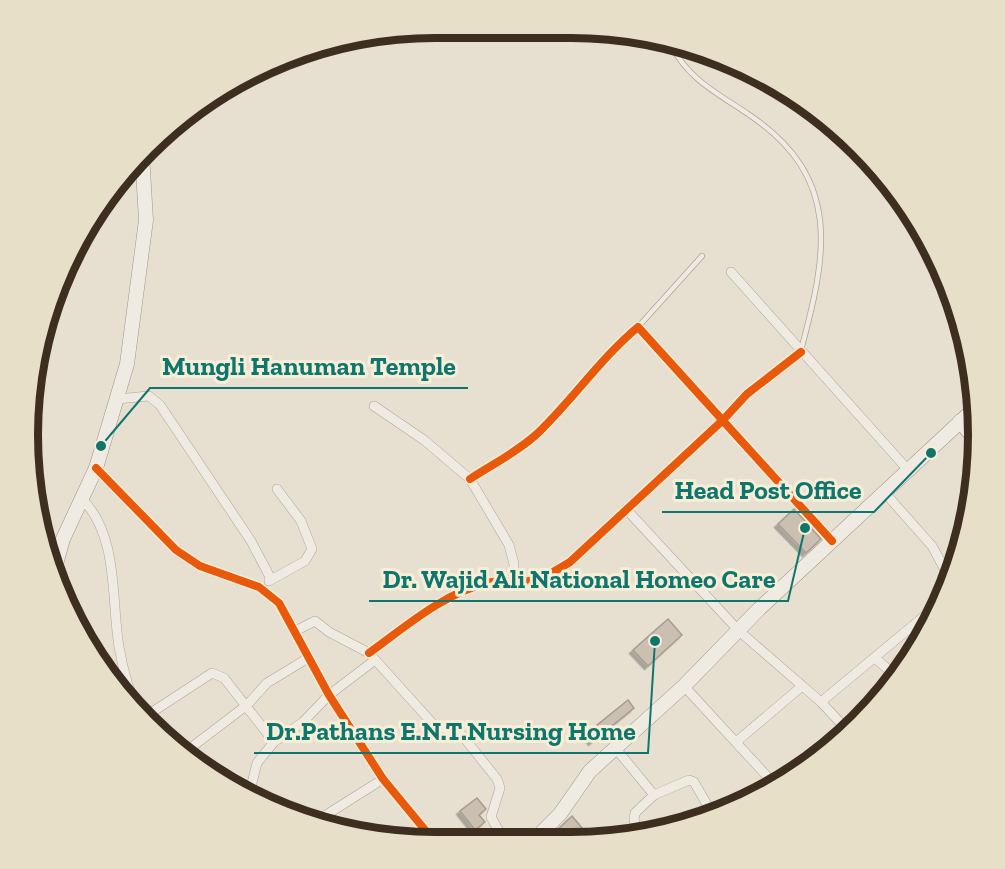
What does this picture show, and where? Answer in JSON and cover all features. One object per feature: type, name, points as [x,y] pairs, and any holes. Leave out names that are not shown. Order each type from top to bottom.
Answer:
[{"type":"main road","points":[[58,558],[63,539],[96,468],[129,355],[146,220],[143,166]]},
{"type":"main road","points":[[542,832],[560,814],[590,771],[617,750],[832,541],[967,415]]},
{"type":"main road","points":[[960,421],[968,431]]},
{"type":"street","points":[[731,272],[909,471]]},
{"type":"street","points":[[470,479],[521,447],[538,433],[613,348],[638,327],[832,541]]},
{"type":"street","points":[[251,787],[257,764],[274,742],[303,722],[372,656],[420,616],[467,589],[489,582],[528,581],[548,576],[570,562],[723,420],[747,394],[801,352]]},
{"type":"street","points":[[117,399],[149,396],[160,405],[251,540],[271,579]]},
{"type":"street","points":[[374,406],[424,440],[470,479],[509,545],[514,564],[513,581]]},
{"type":"street","points":[[96,468],[182,555],[200,566],[259,587],[279,603],[329,695],[383,779],[426,832]]},
{"type":"street","points":[[259,587],[305,561],[312,549],[301,521],[277,489]]},
{"type":"street","points":[[885,493],[932,546],[944,568]]},
{"type":"street","points":[[82,499],[89,506],[106,544],[119,647],[128,686]]},
{"type":"street","points":[[626,509],[739,631],[821,702],[841,724]]},
{"type":"street","points":[[821,702],[923,617]]},
{"type":"street","points":[[295,631],[315,621],[329,632],[372,656],[435,725],[456,731],[467,740],[496,779],[500,795],[491,817],[499,832]]},
{"type":"street","points":[[191,748],[247,705],[267,683],[308,658]]},
{"type":"street","points":[[874,658],[889,671]]},
{"type":"street","points":[[152,712],[212,673],[224,678],[274,742]]},
{"type":"street","points":[[684,686],[769,778]]},
{"type":"street","points":[[736,742],[801,687]]},
{"type":"street","points":[[617,750],[654,795]]},
{"type":"street","points":[[325,816],[383,779]]},
{"type":"street","points":[[636,826],[635,813],[654,795],[689,780],[694,782],[708,806]]},
{"type":"lane","points":[[674,51],[680,63],[699,83],[766,126],[798,159],[814,189],[822,222],[821,254],[816,296],[801,352]]},
{"type":"lane","points":[[638,327],[702,256]]},
{"type":"building","points":[[794,509],[821,539],[806,553],[778,524]]},
{"type":"building","points":[[668,619],[682,635],[648,666],[633,650]]},
{"type":"building","points":[[628,700],[634,708],[592,742],[586,734]]},
{"type":"building","points":[[477,798],[486,809],[479,815],[485,822],[475,830],[460,811]]},
{"type":"building","points":[[572,816],[582,828],[577,832],[555,832]]},
{"type":"cycle path","points":[[470,479],[539,432],[638,327],[832,541]]},
{"type":"cycle path","points":[[369,653],[425,612],[455,594],[492,582],[535,580],[570,562],[723,420],[747,394],[801,352]]},
{"type":"cycle path","points":[[96,468],[176,550],[200,566],[259,587],[279,603],[329,695],[383,779],[426,832]]},
{"type":"place","name":"Mungli Hanuman Temple","points":[[101,446]]},
{"type":"place","name":"Head Post Office","points":[[931,453]]},
{"type":"place","name":"Dr. Wajid Ali National Homeo Care","points":[[805,528]]},
{"type":"place","name":"Dr.Pathans E.N.T.Nursing Home","points":[[655,641]]}]
